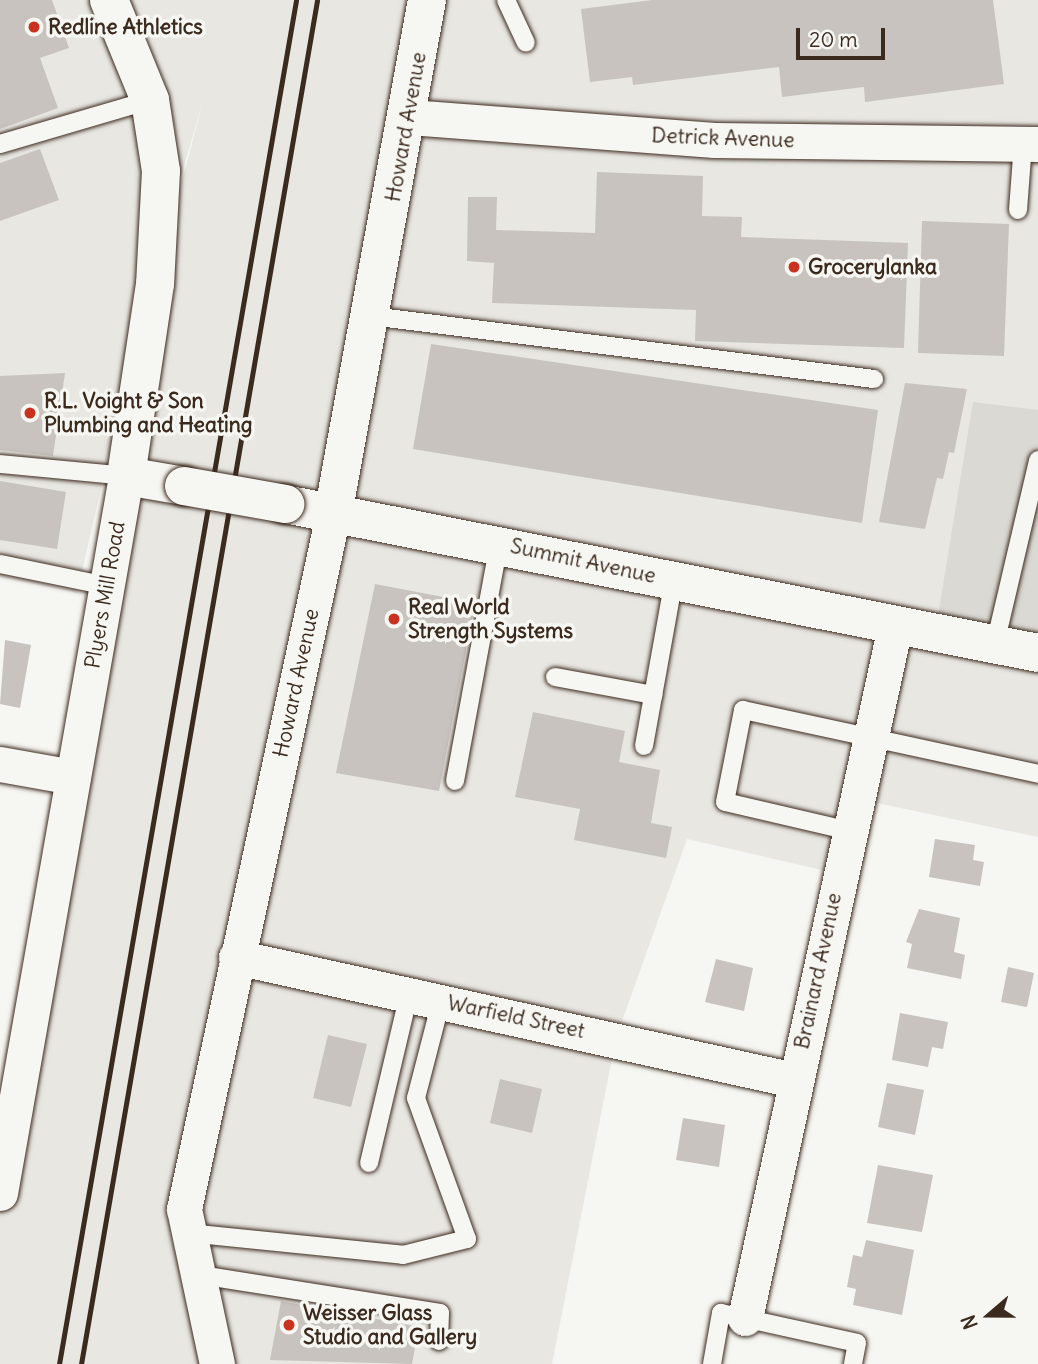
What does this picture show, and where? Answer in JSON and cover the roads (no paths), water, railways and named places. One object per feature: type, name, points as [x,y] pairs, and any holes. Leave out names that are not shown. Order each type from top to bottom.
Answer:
[{"type":"street","name":"Plyers Mill Road","points":[[0,1193],[126,476],[145,350],[161,171],[150,100],[109,0]]},
{"type":"street","name":"Howard Avenue","points":[[217,1364],[194,1274],[184,1209],[333,514],[409,117],[427,0]]},
{"type":"street","name":"Detrick Avenue","points":[[409,117],[715,140],[1030,144]]},
{"type":"street","name":"Summit Avenue","points":[[126,476],[499,544],[1038,653]]},
{"type":"street","name":"Brainard Avenue","points":[[745,1318],[794,1080],[895,626]]},
{"type":"street","points":[[0,764],[73,777]]},
{"type":"street","name":"Warfield Street","points":[[236,957],[794,1080]]},
{"type":"lane","points":[[506,0],[526,43]]},
{"type":"lane","points":[[0,144],[150,100]]},
{"type":"lane","points":[[1018,209],[1030,144]]},
{"type":"lane","points":[[371,316],[874,379]]},
{"type":"lane","points":[[995,645],[1038,460]]},
{"type":"lane","points":[[0,464],[126,476]]},
{"type":"lane","points":[[455,781],[499,544]]},
{"type":"lane","points":[[0,564],[107,586]]},
{"type":"lane","points":[[644,746],[674,580]]},
{"type":"lane","points":[[555,677],[653,695]]},
{"type":"lane","points":[[850,831],[725,802],[743,710],[1038,774]]},
{"type":"lane","points":[[369,1163],[425,997]]},
{"type":"lane","points":[[188,1233],[403,1255],[467,1239],[416,1098],[425,997]]},
{"type":"lane","points":[[194,1274],[440,1313],[439,1341]]},
{"type":"lane","points":[[712,1364],[721,1312],[857,1343],[853,1364]]},
{"type":"railway","points":[[59,1364],[296,0]]},
{"type":"railway","points":[[81,1364],[317,0]]},
{"type":"place","name":"Redline Athletics","points":[[34,27]]},
{"type":"place","name":"Grocerylanka","points":[[794,267]]},
{"type":"place","name":"R.L. Voight & Son Plumbing and Heating","points":[[30,413]]},
{"type":"place","name":"Real World Strength Systems","points":[[394,619]]},
{"type":"place","name":"Weisser Glass Studio and Gallery","points":[[289,1325]]}]
